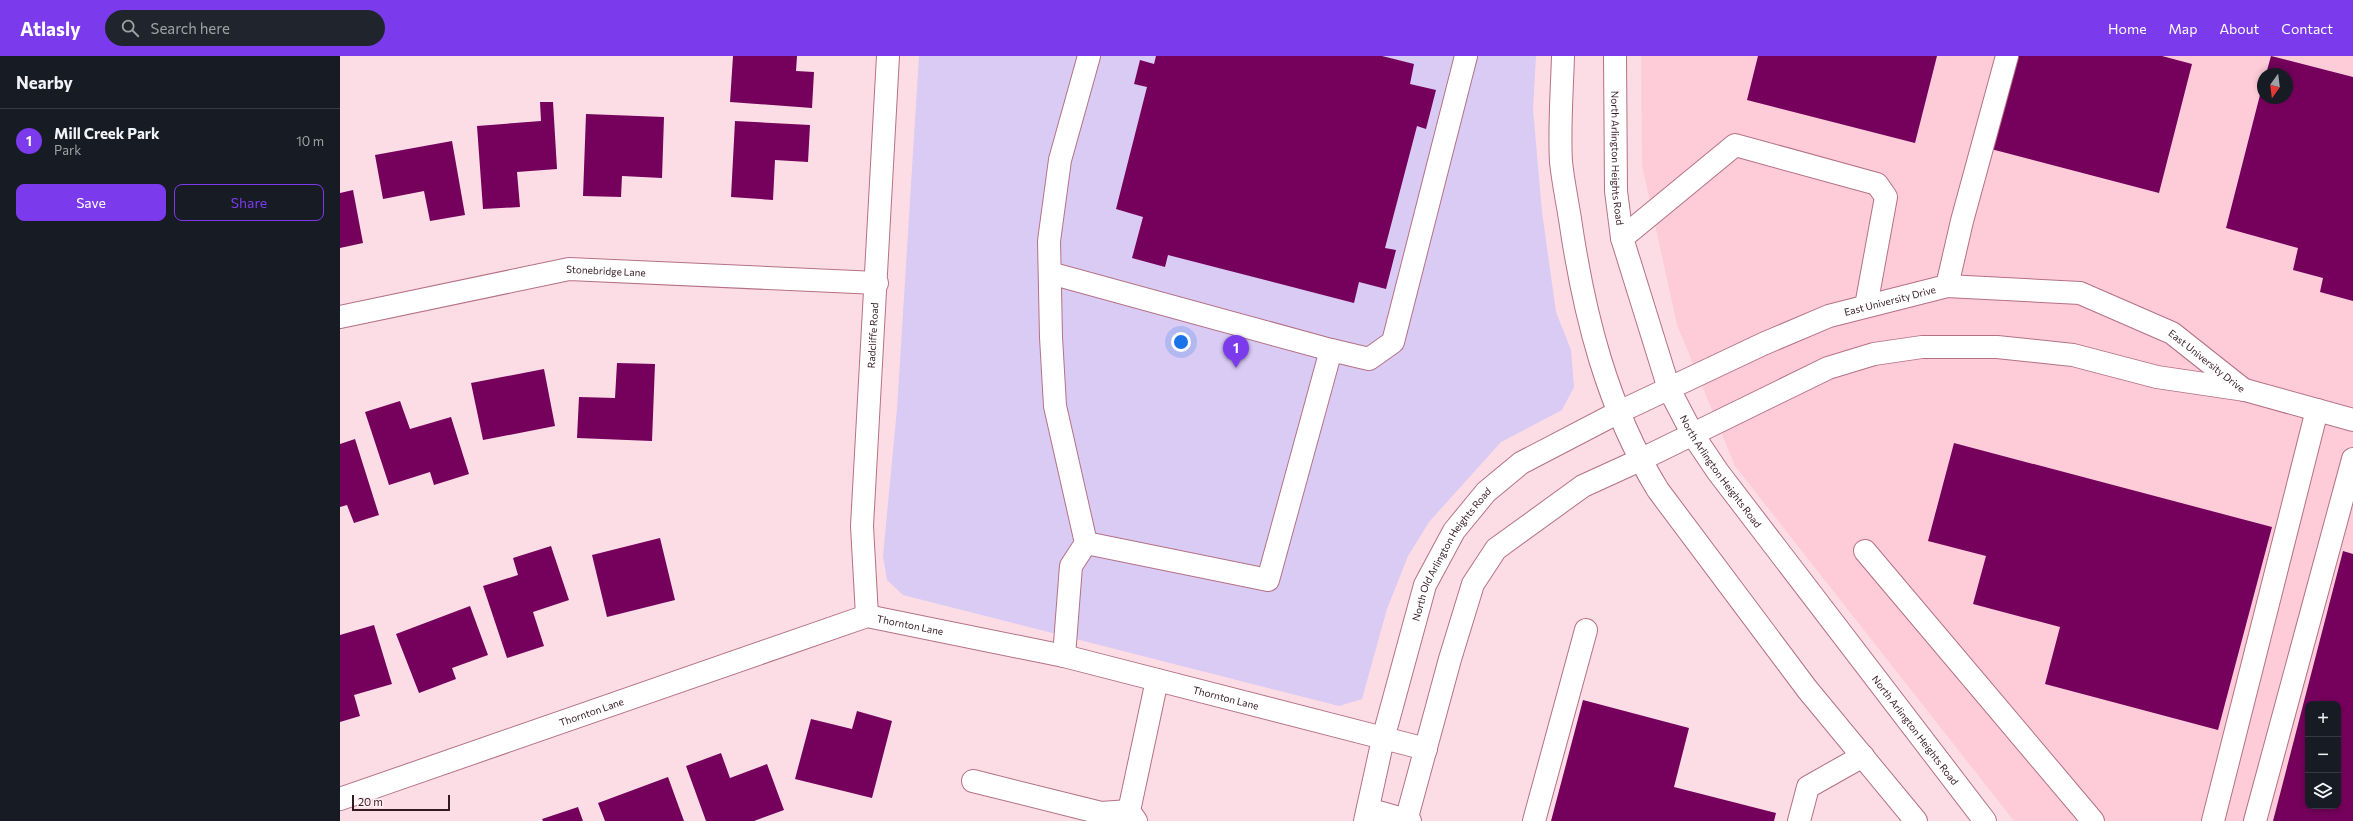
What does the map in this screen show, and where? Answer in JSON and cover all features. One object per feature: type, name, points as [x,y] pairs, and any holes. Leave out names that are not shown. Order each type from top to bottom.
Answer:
[{"type":"street","name":"Radcliffe Road","points":[[868,616],[862,526],[877,283],[888,56]]},
{"type":"street","points":[[1064,656],[1071,566],[1086,543],[1055,406],[1049,241],[1060,160],[1089,56]]},
{"type":"street","points":[[1050,274],[1369,359],[1393,342],[1466,56]]},
{"type":"street","points":[[1563,56],[1561,161],[1577,266],[1595,343],[1617,413],[1640,460],[1658,490],[1802,683],[1916,821]]},
{"type":"street","name":"North Arlington Heights Road","points":[[1614,56],[1616,191],[1622,238],[1669,390],[1692,435],[1855,653],[1985,821]]},
{"type":"street","points":[[1947,286],[1962,221],[2007,56]]},
{"type":"street","points":[[1622,238],[1735,145],[1878,184],[1886,197],[1866,306]]},
{"type":"street","name":"Stonebridge Lane","points":[[340,317],[569,269],[877,283]]},
{"type":"street","name":"East University Drive","points":[[1669,390],[1763,344],[1829,316],[1947,286],[2080,294],[2172,333],[2245,390]]},
{"type":"street","name":"East University Drive","points":[[1692,435],[1828,368],[1874,354],[1922,347],[1997,347],[2073,355],[2157,377],[2245,390]]},
{"type":"street","points":[[1086,543],[1268,580],[1331,350]]},
{"type":"street","name":"North Old Arlington Heights Road","points":[[1367,815],[1383,739],[1425,585],[1454,531],[1486,492],[1521,462],[1617,413],[1669,390]]},
{"type":"street","points":[[2245,390],[2353,420]]},
{"type":"street","points":[[2213,821],[2317,410]]},
{"type":"street","points":[[1367,815],[1407,821],[1450,659],[1473,584],[1496,549],[1582,486],[1692,435]]},
{"type":"street","points":[[2255,821],[2353,459]]},
{"type":"street","points":[[1866,551],[2093,821]]},
{"type":"street","name":"Thornton Lane","points":[[340,799],[868,616],[1064,656],[1426,749]]},
{"type":"street","points":[[1534,821],[1586,630]]},
{"type":"street","points":[[973,781],[1101,813],[1132,816],[1157,680]]},
{"type":"street","points":[[1799,821],[1808,787],[1863,756]]},
{"type":"shaded area","points":[[919,56],[1536,56],[1533,109],[1542,212],[1556,312],[1571,350],[1574,387],[1562,410],[1501,442],[1429,522],[1408,556],[1387,609],[1362,699],[1339,706],[903,595],[887,580],[883,556],[897,409]]},
{"type":"shaded area","points":[[1641,56],[2353,56],[2353,821],[2014,821],[1735,466],[1677,325],[1642,165]]},
{"type":"building","points":[[733,56],[797,56],[796,71],[814,72],[812,108],[730,102]]},
{"type":"building","points":[[1156,56],[1382,56],[1414,64],[1410,84],[1436,90],[1426,129],[1417,126],[1385,248],[1396,250],[1386,289],[1359,282],[1354,303],[1168,255],[1165,267],[1132,258],[1143,217],[1116,209],[1147,87],[1134,84],[1140,60],[1154,64]]},
{"type":"building","points":[[1758,56],[1937,56],[1915,143],[1747,100]]},
{"type":"building","points":[[2015,56],[2162,56],[2192,64],[2159,193],[1991,149]]},
{"type":"building","points":[[2271,56],[2353,77],[2353,301],[2320,292],[2323,278],[2293,270],[2298,248],[2226,228],[2258,104],[2293,104],[2293,68],[2268,68]]},
{"type":"building","points":[[540,102],[553,102],[557,169],[517,172],[520,207],[483,209],[477,126],[541,121]]},
{"type":"building","points":[[586,114],[664,117],[662,178],[622,176],[621,197],[583,196]]},
{"type":"building","points":[[735,121],[810,125],[808,162],[775,160],[773,200],[731,197]]},
{"type":"building","points":[[452,141],[465,215],[430,221],[424,191],[383,199],[375,155]]},
{"type":"building","points":[[353,190],[363,243],[340,248],[340,193]]},
{"type":"building","points":[[617,363],[655,364],[652,441],[577,438],[579,397],[615,398]]},
{"type":"building","points":[[544,369],[555,426],[483,440],[471,383]]},
{"type":"building","points":[[400,401],[410,429],[451,417],[469,474],[434,485],[430,472],[389,485],[365,412]]},
{"type":"building","points":[[355,439],[379,515],[354,523],[347,505],[340,507],[340,444]]},
{"type":"building","points":[[1954,443],[2272,527],[2218,730],[2045,684],[2060,627],[1973,604],[1986,556],[1928,541]]},
{"type":"building","points":[[660,538],[675,600],[607,617],[592,555]]},
{"type":"building","points":[[551,546],[569,600],[533,612],[544,646],[507,658],[483,586],[518,575],[513,558]]},
{"type":"building","points":[[2343,551],[2353,554],[2353,821],[2273,821]]},
{"type":"building","points":[[470,606],[488,655],[452,668],[456,679],[419,693],[396,634]]},
{"type":"building","points":[[374,625],[392,684],[354,695],[360,716],[340,722],[340,635]]},
{"type":"building","points":[[1583,700],[1689,728],[1674,787],[1776,813],[1774,821],[1551,821]]},
{"type":"building","points":[[857,711],[892,721],[872,798],[795,779],[811,719],[852,729]]},
{"type":"building","points":[[721,753],[730,778],[767,764],[784,810],[754,821],[706,821],[686,766]]},
{"type":"building","points":[[668,777],[684,821],[605,821],[598,803]]},
{"type":"building","points":[[578,807],[583,821],[543,821],[542,819]]},
{"type":"place","name":"Mill Creek Park","points":[[1236,368]]}]
